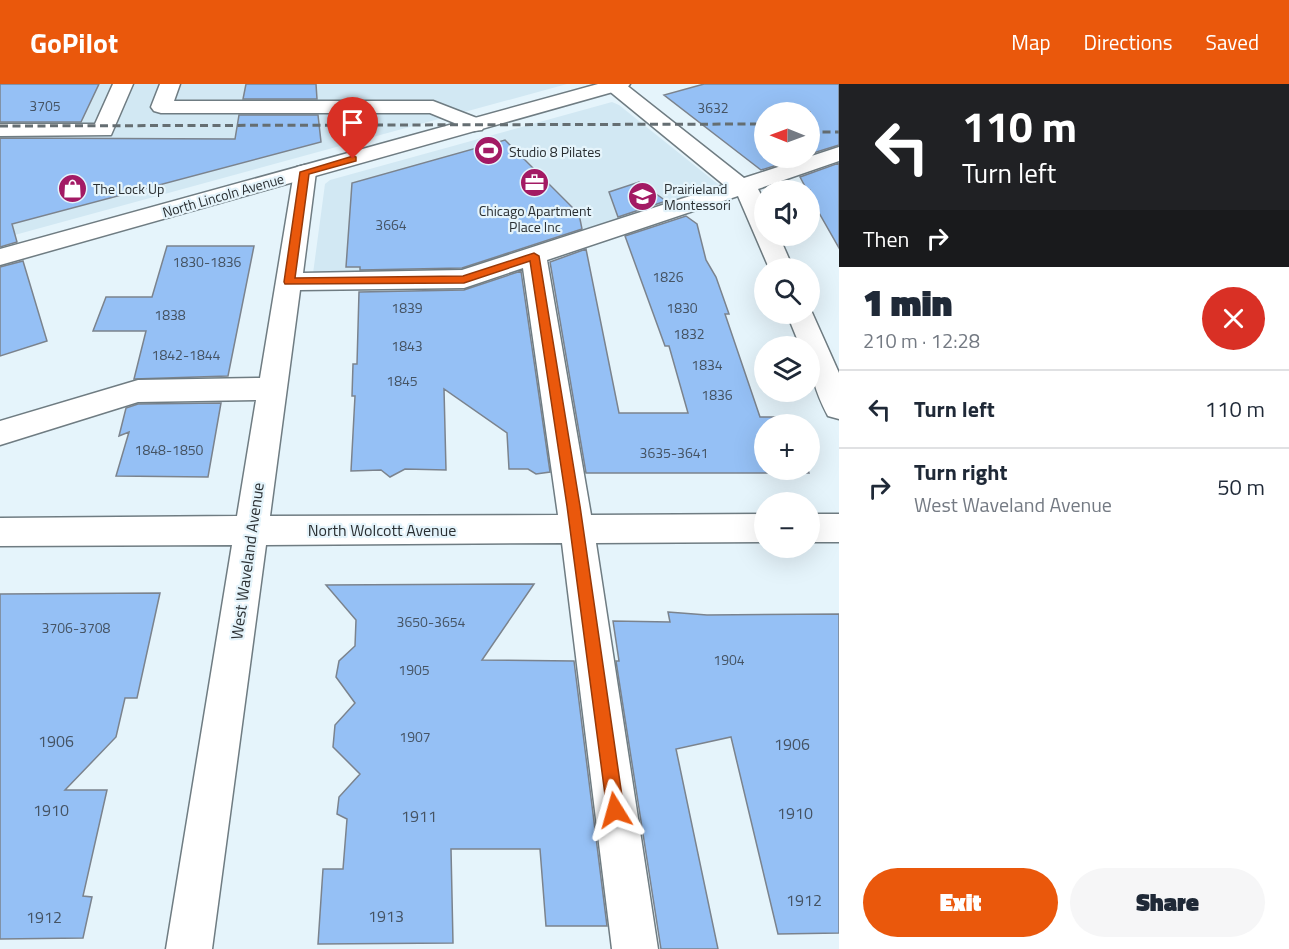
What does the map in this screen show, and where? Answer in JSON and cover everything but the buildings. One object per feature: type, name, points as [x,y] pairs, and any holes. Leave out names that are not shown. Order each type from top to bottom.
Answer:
[{"type":"street","points":[[0,130],[103,130],[123,84]]},
{"type":"street","points":[[170,84],[161,107],[433,107],[474,125]]},
{"type":"street","points":[[603,86],[750,194],[754,204]]},
{"type":"street","name":"North Lincoln Avenue","points":[[0,257],[474,125],[603,86]]},
{"type":"street","points":[[289,282],[464,279],[839,154]]},
{"type":"street","name":"West Waveland Avenue","points":[[189,949],[305,172]]},
{"type":"street","points":[[534,256],[577,529],[635,949]]},
{"type":"street","points":[[804,324],[839,408]]},
{"type":"street","points":[[0,433],[138,391],[272,389]]},
{"type":"street","name":"North Wolcott Avenue","points":[[0,532],[754,528]]},
{"type":"street","points":[[820,528],[839,528]]},
{"type":"shaded area","points":[[0,84],[567,84],[0,239]]},
{"type":"shaded area","points":[[612,102],[619,105],[719,185],[724,193],[464,279],[312,281],[325,184],[330,180]]},
{"type":"railway","points":[[0,126],[754,124]]},
{"type":"railway","points":[[820,132],[839,132]]},
{"type":"place","name":"Studio 8 Pilates","points":[[488,151]]},
{"type":"place","name":"Chicago Apartment Place Inc","points":[[535,183]]},
{"type":"place","name":"The Lock Up","points":[[72,188]]},
{"type":"place","name":"Prairieland Montessori","points":[[643,196]]},
{"type":"route","points":[[353,159],[305,172],[289,282],[464,279],[534,256],[573,506],[615,810]]}]
